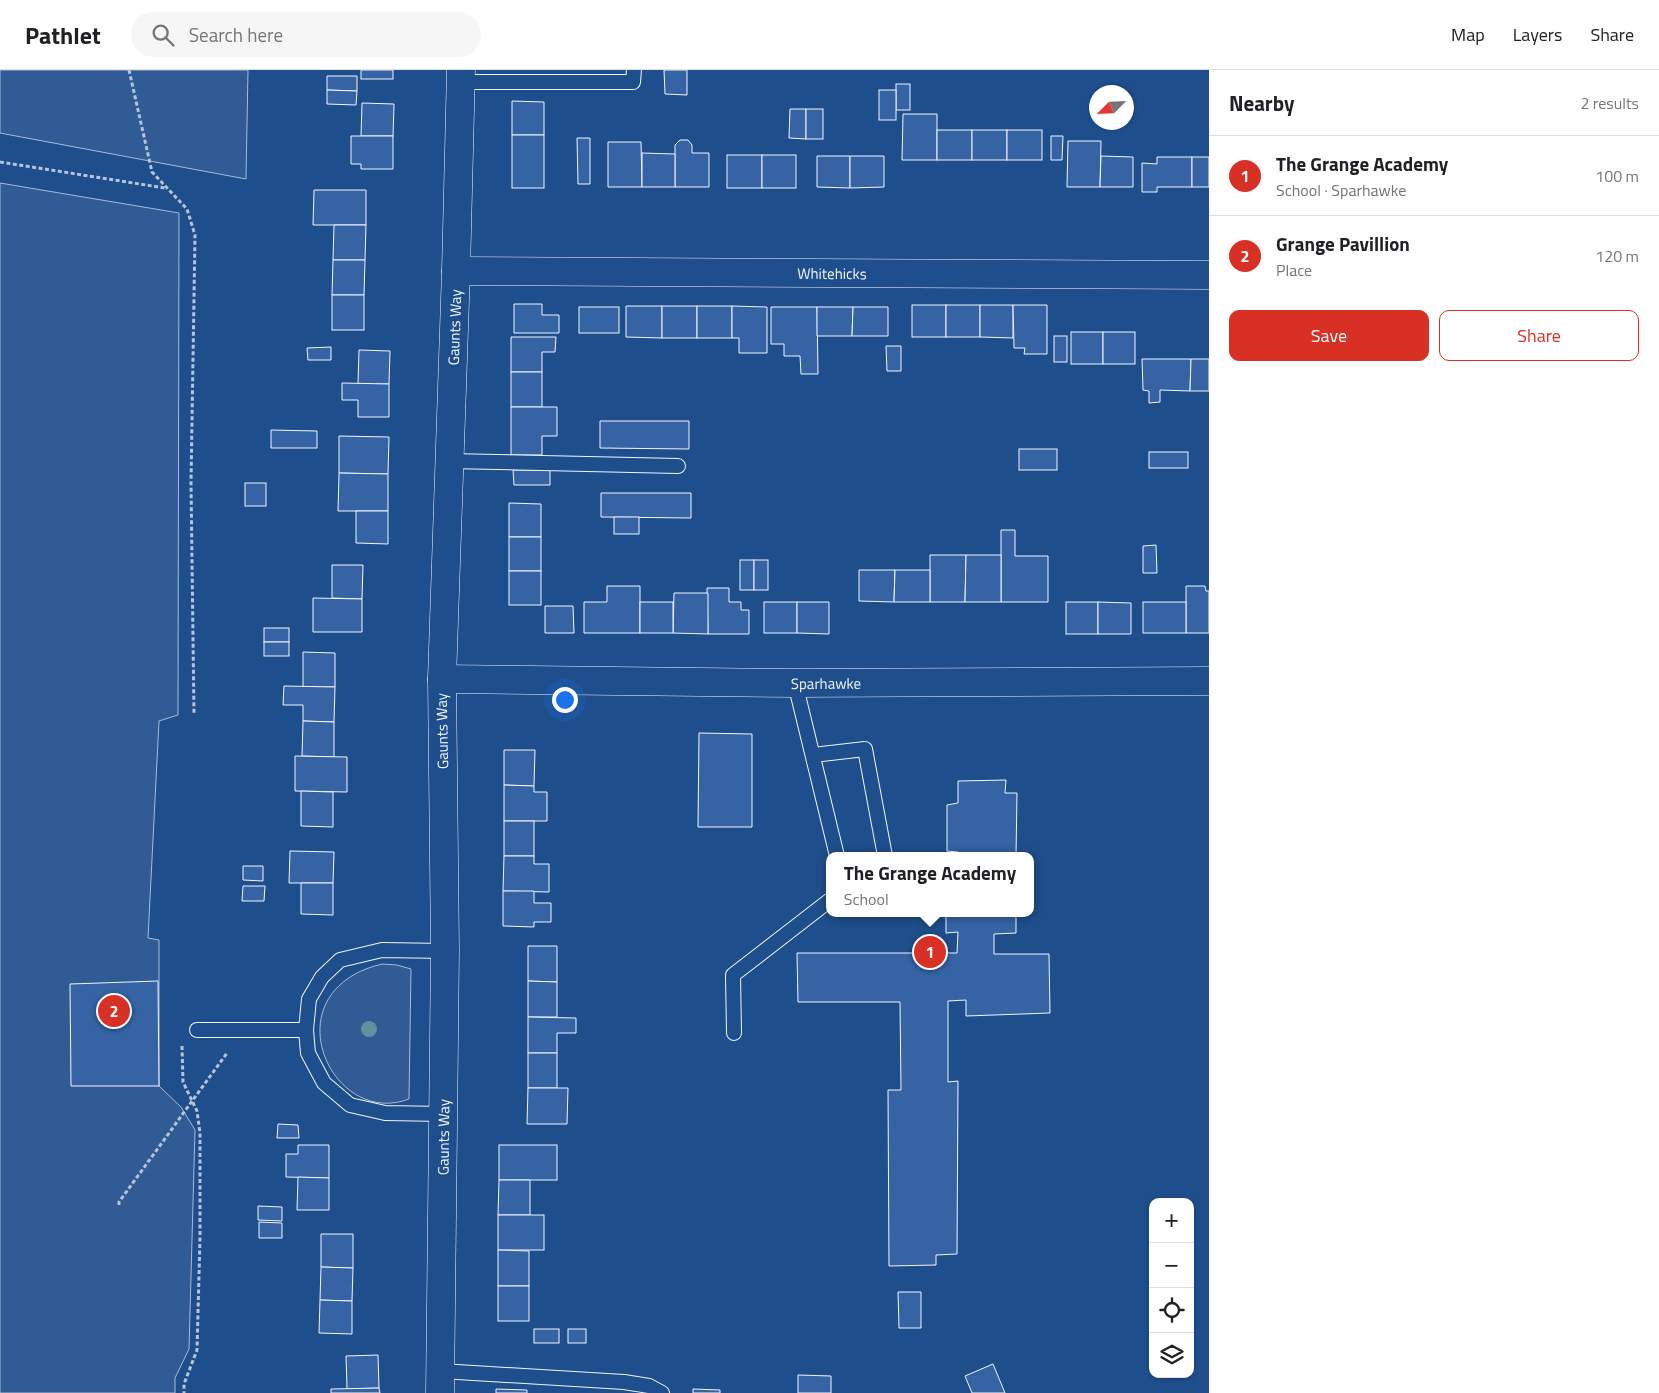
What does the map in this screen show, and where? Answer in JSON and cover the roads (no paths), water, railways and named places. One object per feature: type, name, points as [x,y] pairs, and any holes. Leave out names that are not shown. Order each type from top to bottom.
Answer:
[{"type":"street","name":"Gaunts Way","points":[[440,1382],[445,951],[442,679],[461,76]]},
{"type":"street","name":"Whitehicks","points":[[456,271],[1209,275]]},
{"type":"street","name":"Sparhawke","points":[[442,679],[795,683],[1209,681]]},
{"type":"lane","points":[[461,76],[633,82],[634,70]]},
{"type":"lane","points":[[449,461],[678,466]]},
{"type":"lane","points":[[795,683],[836,852]]},
{"type":"lane","points":[[813,755],[865,749],[884,852]]},
{"type":"lane","points":[[734,1033],[733,975],[826,903]]},
{"type":"lane","points":[[444,1114],[385,1113],[350,1105],[324,1082],[308,1053],[306,1030],[309,999],[322,977],[340,960],[382,950],[445,951]]},
{"type":"lane","points":[[197,1030],[306,1030]]},
{"type":"lane","points":[[440,1382],[624,1382],[649,1386],[662,1393]]},
{"type":"place","name":"The Grange Academy","points":[[930,952]]},
{"type":"place","name":"Grange Pavillion","points":[[114,1011]]}]
